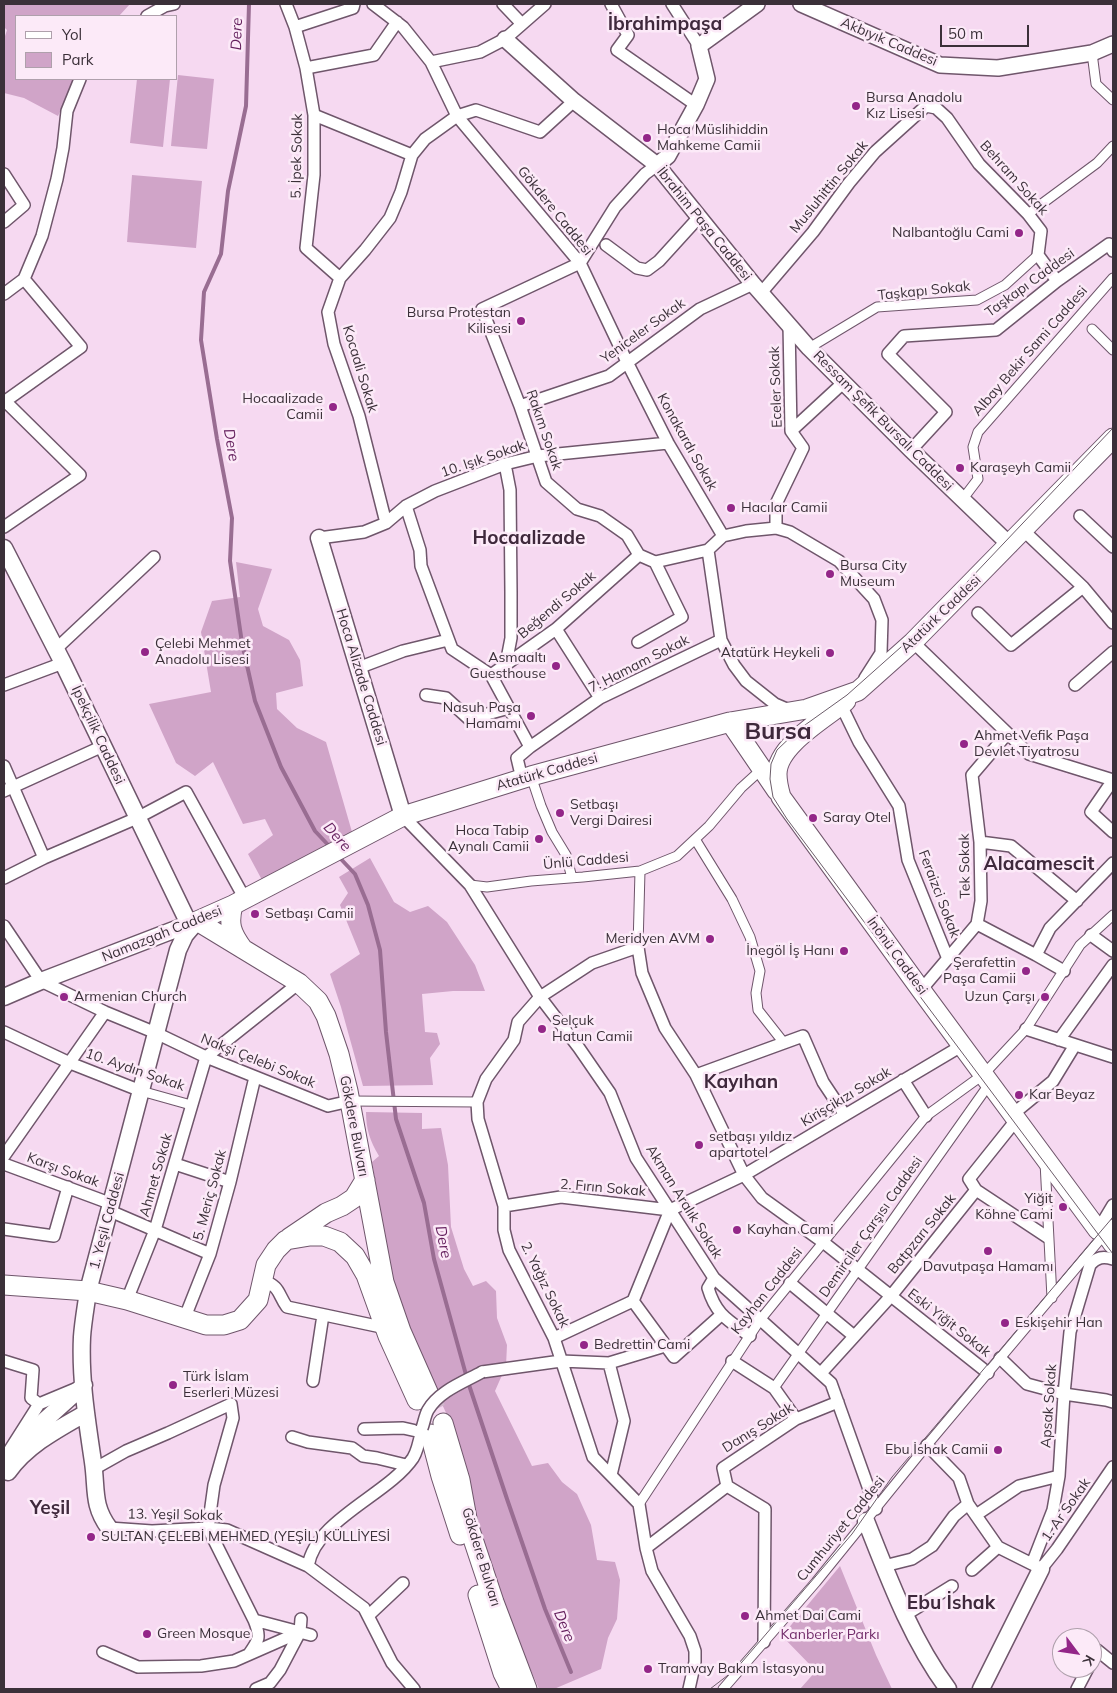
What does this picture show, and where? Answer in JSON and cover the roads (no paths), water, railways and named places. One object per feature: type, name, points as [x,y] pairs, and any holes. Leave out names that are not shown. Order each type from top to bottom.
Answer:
[{"type":"main road","name":"Atatürk Caddesi","points":[[316,862],[403,816],[526,777],[730,722],[793,712],[817,706],[858,691],[913,642],[1024,531],[1113,438]]},
{"type":"main road","name":"Hoca Alizade Caddesi","points":[[319,538],[403,816]]},
{"type":"main road","name":"İpekçilik Caddesi","points":[[4,548],[60,656],[137,818],[193,923]]},
{"type":"main road","name":"İnönü Caddesi","points":[[858,691],[784,754],[780,760],[777,773],[781,797],[1044,1157],[1108,1233]]},
{"type":"main road","points":[[730,722],[781,797]]},
{"type":"main road","name":"Namazgah Caddesi","points":[[4,997],[193,923],[239,902],[316,862]]},
{"type":"main road","points":[[239,902],[230,919],[234,936],[244,950]]},
{"type":"main road","name":"Gökdere Bulvarı","points":[[193,923],[300,983],[318,1001],[326,1016],[339,1054],[350,1101],[384,1282],[422,1396],[386,1328],[366,1275],[355,1256],[340,1242],[324,1236],[286,1240]]},
{"type":"main road","name":"1. Yeşil Caddesi","points":[[109,1528],[100,1516],[96,1502],[94,1469],[86,1413],[82,1336],[88,1291],[178,950],[193,923]]},
{"type":"main road","points":[[4,1285],[88,1291],[127,1300],[206,1325],[224,1325],[240,1320],[258,1300],[266,1265],[276,1250],[286,1240],[326,1213],[354,1198],[365,1180]]},
{"type":"main road","points":[[9,1464],[25,1438],[84,1385]]},
{"type":"main road","points":[[9,1464],[43,1438],[86,1413]]},
{"type":"main road","name":"Gökdere Bulvarı","points":[[429,1429],[441,1476],[507,1681]]},
{"type":"main road","name":"Gökdere Bulvarı","points":[[429,1429],[460,1480],[468,1524],[494,1602],[527,1689]]},
{"type":"main road","points":[[871,1515],[884,1566],[905,1615],[933,1668],[948,1689]]},
{"type":"main road","points":[[985,1688],[1036,1566]]},
{"type":"main road","points":[[493,1689],[507,1681]]},
{"type":"street","points":[[149,15],[165,6],[174,4]]},
{"type":"street","name":"5. İpek Sokak","points":[[286,4],[295,27],[306,68],[314,115],[314,176],[306,248],[340,278]]},
{"type":"street","points":[[295,27],[353,8],[354,4]]},
{"type":"street","name":"Gökdere Caddesi","points":[[372,4],[388,8],[397,22],[431,62],[457,116],[580,263],[627,362]]},
{"type":"street","points":[[503,4],[522,24]]},
{"type":"street","points":[[431,62],[480,52],[505,39],[545,4]]},
{"type":"street","points":[[611,4],[628,35],[618,50],[696,105]]},
{"type":"street","points":[[580,263],[615,207],[645,174],[668,156],[696,105],[707,79],[699,46],[672,4]]},
{"type":"street","points":[[699,46],[757,4]]},
{"type":"street","name":"Akbıyık Caddesi","points":[[810,6],[940,64],[998,68],[1092,53],[1113,44]]},
{"type":"street","points":[[306,68],[374,54],[397,22]]},
{"type":"street","name":"İbrahim Paşa Caddesi","points":[[505,39],[574,101],[656,165],[757,289]]},
{"type":"street","points":[[1092,53],[1096,84],[1113,100]]},
{"type":"street","points":[[4,294],[24,279],[42,236],[63,148],[67,111],[80,80]]},
{"type":"street","points":[[457,116],[476,110],[540,132],[574,101]]},
{"type":"street","name":"Behram Sokak","points":[[926,106],[936,108],[947,118],[979,164],[1028,214],[1041,231],[1038,256]]},
{"type":"street","name":"Musluhittin Sokak","points":[[757,289],[813,232],[849,183],[875,152],[926,106]]},
{"type":"street","points":[[314,115],[412,155]]},
{"type":"street","name":"Kocaali Sokak","points":[[386,523],[359,416],[334,344],[328,312],[340,278],[366,250],[390,218],[401,192],[412,155],[425,139],[457,116]]},
{"type":"street","points":[[1028,214],[1097,163],[1113,146]]},
{"type":"street","points":[[4,174],[24,205],[4,222]]},
{"type":"street","points":[[606,245],[637,268],[647,270],[659,261],[699,217]]},
{"type":"street","name":"Taşkapı Caddesi","points":[[911,450],[946,412],[888,354],[904,336],[996,330],[1057,281],[1112,246]]},
{"type":"street","points":[[1038,256],[1057,281]]},
{"type":"street","name":"Taşkapı Sokak","points":[[809,348],[877,307],[977,300],[1005,285],[1038,256]]},
{"type":"street","name":"Rakım Sokak","points":[[580,263],[482,309],[520,406],[546,482],[577,509],[600,516],[627,535],[639,555]]},
{"type":"street","name":"Albay Bekir Sami Caddesi","points":[[962,500],[978,479],[973,447],[978,432],[1113,278]]},
{"type":"street","points":[[4,527],[80,475],[4,401],[81,347],[24,279]]},
{"type":"street","name":"Ressam Şefik Bursalı Caddesi","points":[[757,289],[809,348],[1010,545]]},
{"type":"street","name":"Yeniceler Sokak","points":[[520,406],[609,376],[700,309],[757,289]]},
{"type":"street","name":"Eceler Sokak","points":[[776,528],[776,504],[803,448],[791,431],[789,324]]},
{"type":"street","points":[[1092,329],[1113,350]]},
{"type":"street","name":"Konakardı Sokak","points":[[627,362],[668,443],[723,536]]},
{"type":"street","points":[[791,431],[843,382]]},
{"type":"street","name":"10. Işık Sokak","points":[[319,538],[364,532],[386,523],[406,506],[436,491],[505,464],[538,456],[668,443]]},
{"type":"street","points":[[505,464],[510,490],[511,593],[511,638],[506,664]]},
{"type":"street","points":[[406,506],[420,550],[421,566],[452,649],[492,675],[530,747]]},
{"type":"street","points":[[1080,516],[1113,546]]},
{"type":"street","points":[[639,555],[654,562],[708,550],[723,536],[746,531],[776,528],[790,532],[840,561],[874,599],[882,620],[881,653],[858,691]]},
{"type":"street","points":[[1024,531],[1083,588],[1113,623]]},
{"type":"street","points":[[708,550],[720,640],[746,682],[775,704],[793,712]]},
{"type":"street","name":"Beğendi Sokak","points":[[492,675],[556,629],[639,555]]},
{"type":"street","points":[[4,685],[60,656],[154,558]]},
{"type":"street","points":[[638,642],[682,617],[654,562]]},
{"type":"street","points":[[978,613],[1011,645],[1083,588]]},
{"type":"street","points":[[556,629],[600,698]]},
{"type":"street","points":[[358,668],[404,651],[448,640]]},
{"type":"street","name":"7. Hamam Sokak","points":[[526,777],[517,758],[530,747],[600,698],[720,640]]},
{"type":"street","points":[[913,642],[1029,754],[1113,780],[1091,812],[1113,832]]},
{"type":"street","points":[[1075,685],[1113,652]]},
{"type":"street","points":[[426,695],[446,698],[470,719],[508,708]]},
{"type":"street","name":"Feraizci Sokak","points":[[842,705],[859,742],[898,806],[908,860],[948,959]]},
{"type":"street","name":"Tek Sokak","points":[[977,924],[981,901],[980,842],[972,775],[1007,734]]},
{"type":"street","points":[[8,789],[103,746]]},
{"type":"street","points":[[4,766],[8,789],[44,858]]},
{"type":"street","name":"Ünlü Caddesi","points":[[470,885],[487,887],[640,871],[677,856],[709,826],[742,788],[763,768]]},
{"type":"street","points":[[526,777],[552,832],[566,854],[572,878]]},
{"type":"street","points":[[4,878],[44,858],[137,818],[186,792],[239,902]]},
{"type":"street","points":[[403,816],[470,885]]},
{"type":"street","points":[[695,839],[732,899],[750,937],[760,971],[756,993],[758,1010],[784,1043]]},
{"type":"street","points":[[980,842],[1011,846],[1077,901]]},
{"type":"street","points":[[1036,955],[1050,928],[1113,863]]},
{"type":"street","points":[[350,1101],[477,1102],[486,1079],[514,1040],[518,1022],[540,997],[592,963],[638,947],[640,871]]},
{"type":"street","name":"Akman Aralık Sokak","points":[[470,885],[540,997],[610,1093],[636,1158],[714,1278],[798,1354],[821,1372],[831,1383],[871,1515]]},
{"type":"street","points":[[987,1078],[1026,1029],[1080,945],[1113,915]]},
{"type":"street","points":[[921,990],[977,924],[1064,971]]},
{"type":"street","points":[[4,926],[41,981]]},
{"type":"street","points":[[1091,935],[1113,951]]},
{"type":"street","name":"Eski Yiğit Sokak","points":[[638,947],[642,974],[665,1028],[696,1075],[744,1175],[762,1198],[824,1242],[988,1373]]},
{"type":"street","points":[[1059,1040],[1111,972]]},
{"type":"street","name":"Nakşi Çelebi Sokak","points":[[41,981],[206,1057],[328,1106],[350,1101]]},
{"type":"street","points":[[206,1057],[300,983]]},
{"type":"street","points":[[4,1156],[105,1012]]},
{"type":"street","points":[[1026,1029],[1113,1057]]},
{"type":"street","name":"10. Aydın Sokak","points":[[4,1032],[70,1063],[141,1091],[191,1106]]},
{"type":"street","points":[[696,1075],[803,1036],[823,1082],[844,1114]]},
{"type":"street","name":"Kirişçikızı Sokak","points":[[670,1210],[744,1175],[963,1045]]},
{"type":"street","points":[[1047,1237],[976,1190],[970,1180],[1015,1116],[1052,1080],[1075,1045]]},
{"type":"street","name":"Ahmet Sokak","points":[[127,1300],[155,1230],[206,1057]]},
{"type":"street","name":"5. Meriç Sokak","points":[[185,1317],[210,1254],[256,1077]]},
{"type":"street","name":"Kayhan Caddesi","points":[[639,1504],[760,1320],[926,1116],[987,1078]]},
{"type":"street","name":"Demirciler Çarşısı Caddesi","points":[[774,1388],[858,1270],[987,1078]]},
{"type":"street","points":[[903,1080],[926,1116]]},
{"type":"street","name":"2. Yağız Sokak","points":[[477,1102],[478,1119],[504,1206],[504,1230],[509,1250],[554,1338],[593,1457],[639,1504]]},
{"type":"street","points":[[1044,1157],[1047,1237],[1052,1298]]},
{"type":"street","name":"Karşı Sokak","points":[[4,1164],[68,1187],[155,1230],[210,1254]]},
{"type":"street","points":[[175,1164],[230,1182]]},
{"type":"street","points":[[4,1229],[54,1236],[68,1187]]},
{"type":"street","name":"Batpzarı Sokak","points":[[821,1372],[891,1296],[976,1190]]},
{"type":"street","name":"2. Fırın Sokak","points":[[504,1206],[561,1197],[670,1210]]},
{"type":"street","points":[[1108,1233],[1113,1205]]},
{"type":"street","points":[[554,1338],[633,1301],[670,1210]]},
{"type":"street","name":"Cumhuriyet Caddesi","points":[[723,1689],[816,1582],[927,1445],[1108,1233]]},
{"type":"street","name":"Apsak Sokak","points":[[1036,1566],[1053,1510],[1059,1476],[1070,1332],[1090,1265],[1096,1258],[1106,1257],[1113,1259]]},
{"type":"street","points":[[714,1278],[708,1288],[712,1302],[721,1315],[750,1336]]},
{"type":"street","points":[[262,1280],[279,1290],[282,1300],[287,1307],[386,1328]]},
{"type":"street","points":[[790,1283],[854,1336]]},
{"type":"street","points":[[633,1301],[674,1357],[721,1315]]},
{"type":"street","points":[[313,1381],[323,1315]]},
{"type":"street","points":[[308,1566],[310,1555],[331,1527],[395,1478],[413,1457],[429,1429],[427,1411],[436,1400],[453,1387],[482,1372],[561,1361],[609,1363],[665,1346]]},
{"type":"street","points":[[1000,1358],[1027,1384],[1064,1394],[1113,1402]]},
{"type":"street","points":[[4,1360],[34,1370],[31,1398],[39,1404]]},
{"type":"street","points":[[732,1361],[774,1388],[796,1419]]},
{"type":"street","points":[[609,1363],[624,1421],[611,1475]]},
{"type":"street","points":[[9,1464],[39,1404],[84,1385]]},
{"type":"street","name":"Danış Sokak","points":[[727,1486],[722,1468],[796,1419],[838,1402]]},
{"type":"street","points":[[94,1469],[126,1451],[231,1404],[233,1418],[214,1485],[208,1528],[259,1632],[257,1643],[249,1654]]},
{"type":"street","points":[[364,1429],[429,1429]]},
{"type":"street","points":[[292,1437],[308,1442],[352,1448],[363,1456],[406,1465]]},
{"type":"street","points":[[927,1445],[959,1478],[968,1504],[998,1547],[1036,1566]]},
{"type":"street","name":"1. Ar Sokak","points":[[1036,1566],[1057,1549],[1113,1467]]},
{"type":"street","points":[[976,1515],[1019,1486],[1059,1476]]},
{"type":"street","points":[[646,1548],[727,1486],[765,1509],[764,1642]]},
{"type":"street","points":[[639,1504],[646,1548],[652,1571],[690,1636],[695,1651],[695,1662],[689,1689]]},
{"type":"street","points":[[884,1566],[912,1559],[932,1546],[954,1516],[968,1504]]},
{"type":"street","name":"13. Yeşil Sokak","points":[[109,1528],[152,1531],[208,1528],[227,1530],[308,1566],[364,1608],[392,1663],[414,1689]]},
{"type":"street","points":[[972,1570],[998,1547]]},
{"type":"street","points":[[368,1616],[403,1583]]},
{"type":"street","points":[[905,1615],[952,1586]]},
{"type":"street","points":[[256,1689],[271,1686],[305,1633],[301,1619]]},
{"type":"street","points":[[254,1620],[305,1633]]},
{"type":"street","points":[[103,1652],[138,1667],[201,1666],[234,1661],[305,1633]]},
{"type":"street","points":[[1102,1654],[1113,1663]]},
{"type":"street","points":[[1076,1689],[1082,1678]]},
{"type":"waterway","name":"Dere","points":[[249,4],[246,106],[228,191],[221,254],[204,292],[201,340],[232,518],[230,561],[242,643],[255,701],[281,767],[315,831],[331,848]]},
{"type":"waterway","name":"Dere","points":[[339,857],[355,874],[368,905],[380,950],[386,1032],[396,1119],[424,1203],[434,1259],[468,1382],[545,1609],[571,1672]]},
{"type":"tunnel","points":[[428,1392],[443,1423]]},
{"type":"tram line","points":[[1113,428],[950,600],[910,639],[847,695],[798,730],[777,750],[771,764],[770,779],[773,797],[787,819],[1113,1254]]},
{"type":"tram line","points":[[710,1689],[736,1669],[852,1534],[892,1477],[1113,1217]]},
{"type":"place","name":"Bursa Anadolu Kız Lisesi","points":[[856,106]]},
{"type":"place","name":"Hoca Müslihiddin Mahkeme Camii","points":[[647,138]]},
{"type":"place","name":"Nalbantoğlu Cami","points":[[1019,233]]},
{"type":"place","name":"Bursa Protestan Kilisesi","points":[[521,321]]},
{"type":"place","name":"Hocaalizade Camii","points":[[333,407]]},
{"type":"place","name":"Karaşeyh Camii","points":[[960,468]]},
{"type":"place","name":"Hacılar Camii","points":[[731,508]]},
{"type":"place","name":"Bursa City Museum","points":[[830,574]]},
{"type":"place","name":"Çelebi Mehmet Anadolu Lisesi","points":[[145,652]]},
{"type":"place","name":"Atatürk Heykeli","points":[[830,653]]},
{"type":"place","name":"Asmaaltı Guesthouse","points":[[556,666]]},
{"type":"place","name":"Nasuh Paşa Hamamı","points":[[531,716]]},
{"type":"place","name":"Ahmet Vefik Paşa Devlet Tiyatrosu","points":[[964,744]]},
{"type":"place","name":"Setbaşı Vergi Dairesi","points":[[560,813]]},
{"type":"place","name":"Saray Otel","points":[[813,818]]},
{"type":"place","name":"Hoca Tabip Aynalı Camii","points":[[539,839]]},
{"type":"place","name":"Setbaşı Camii","points":[[255,914]]},
{"type":"place","name":"Meridyen AVM","points":[[710,939]]},
{"type":"place","name":"İnegöl İş Hanı","points":[[844,951]]},
{"type":"place","name":"Şerafettin Paşa Camii","points":[[1026,971]]},
{"type":"place","name":"Armenian Church","points":[[64,997]]},
{"type":"place","name":"Uzun Çarşı","points":[[1045,997]]},
{"type":"place","name":"Selçuk Hatun Camii","points":[[542,1029]]},
{"type":"place","name":"Kar Beyaz","points":[[1019,1095]]},
{"type":"place","name":"setbaşı yıldız apartotel","points":[[699,1145]]},
{"type":"place","name":"Yiğit Köhne Cami","points":[[1063,1207]]},
{"type":"place","name":"Kayhan Cami","points":[[737,1230]]},
{"type":"place","name":"Davutpaşa Hamamı","points":[[988,1251]]},
{"type":"place","name":"Eskişehir Han","points":[[1005,1323]]},
{"type":"place","name":"Bedrettin Cami","points":[[584,1345]]},
{"type":"place","name":"Türk İslam Eserleri Müzesi","points":[[173,1385]]},
{"type":"place","name":"Ebu İshak Camii","points":[[998,1450]]},
{"type":"place","name":"SULTAN ÇELEBİ MEHMED (YEŞİL) KÜLLİYESİ","points":[[91,1537]]},
{"type":"place","name":"Ahmet Dai Cami","points":[[745,1616]]},
{"type":"place","name":"Green Mosque","points":[[147,1634]]},
{"type":"place","name":"Tramvay Bakım İstasyonu","points":[[648,1669]]},
{"type":"district","name":"İbrahimpaşa","points":[[665,24]]},
{"type":"district","name":"Hocaalizade","points":[[529,538]]},
{"type":"district","name":"Bursa","points":[[778,732]]},
{"type":"district","name":"Alacamescit","points":[[1039,864]]},
{"type":"district","name":"Kayıhan","points":[[741,1082]]},
{"type":"district","name":"Yeşil","points":[[50,1508]]},
{"type":"district","name":"Ebu İshak","points":[[951,1603]]},
{"type":"park label","name":"Kanberler Parkı","points":[[830,1635]]}]
